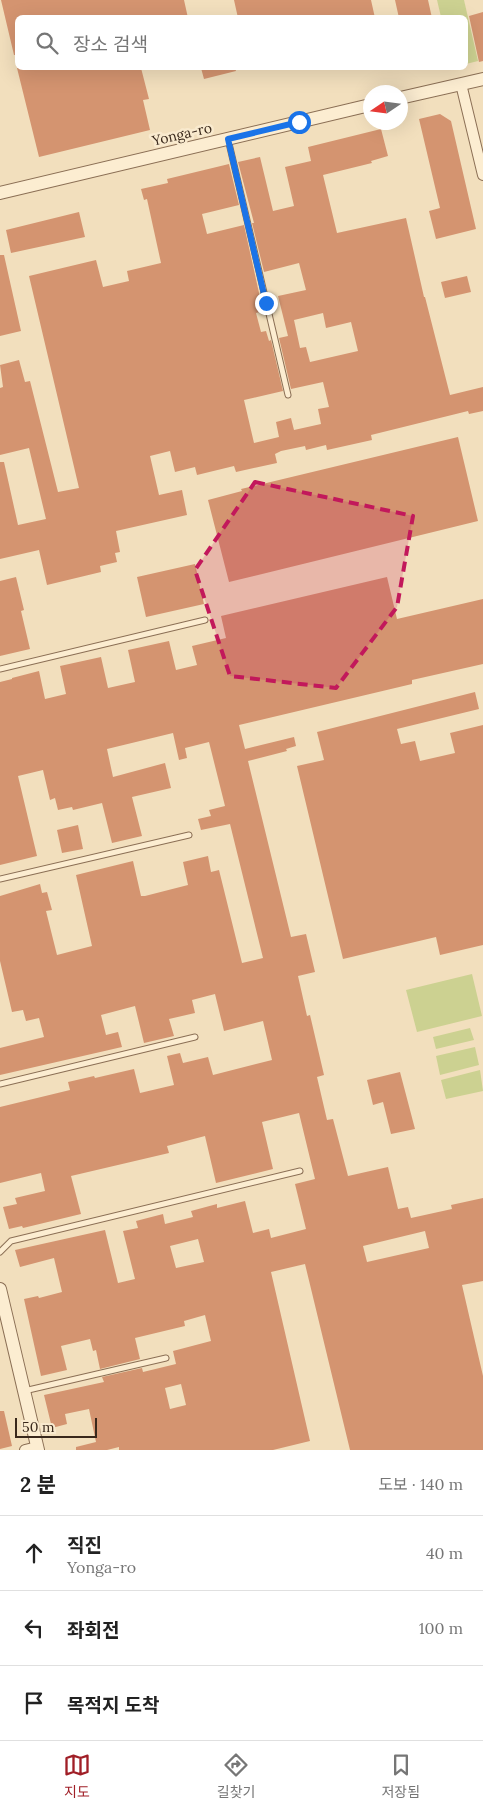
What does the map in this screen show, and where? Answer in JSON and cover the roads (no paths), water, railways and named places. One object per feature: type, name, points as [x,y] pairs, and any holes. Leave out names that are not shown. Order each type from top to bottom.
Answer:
[{"type":"street","points":[[408,96],[483,79]]},
{"type":"street","points":[[461,84],[483,175]]},
{"type":"street","name":"Yonga-ro","points":[[0,193],[363,107]]},
{"type":"street","points":[[0,1289],[24,1391],[33,1449]]},
{"type":"lane","points":[[228,139],[288,395]]},
{"type":"lane","points":[[0,669],[204,620]]},
{"type":"lane","points":[[0,879],[189,835]]},
{"type":"lane","points":[[0,1084],[195,1037]]},
{"type":"lane","points":[[0,1252],[11,1241],[300,1171]]},
{"type":"lane","points":[[24,1391],[166,1358]]}]
